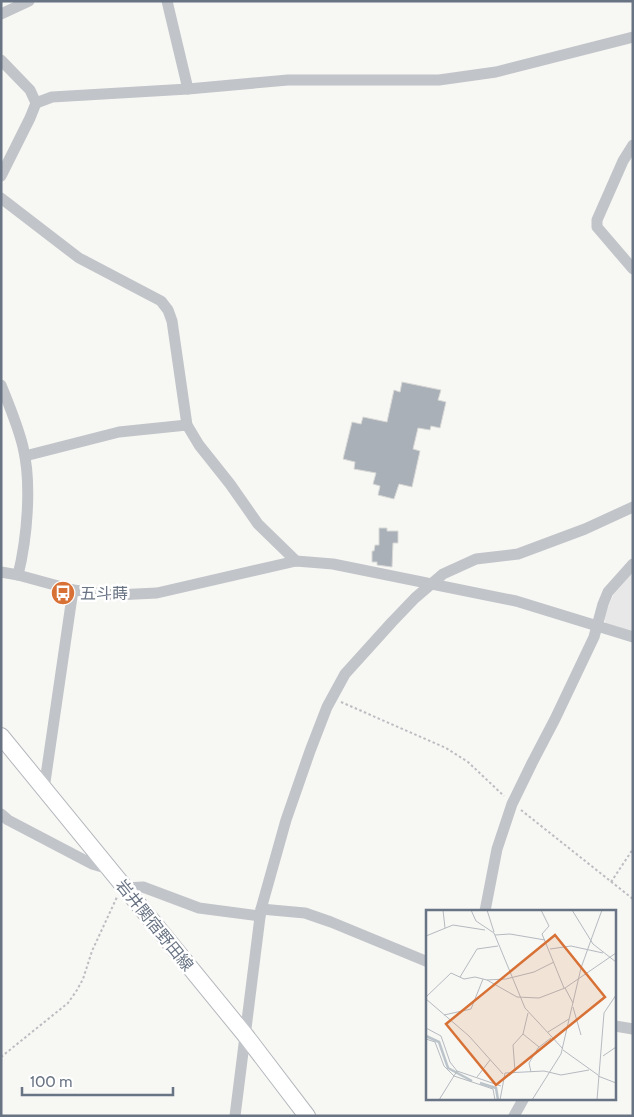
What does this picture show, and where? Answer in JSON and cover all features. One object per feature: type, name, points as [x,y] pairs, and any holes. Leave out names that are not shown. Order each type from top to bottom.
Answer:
[{"type":"main road","name":"岩井関宿野田線","points":[[1,736],[246,1036],[307,1116]]},
{"type":"street","points":[[1,14],[29,1]]},
{"type":"street","points":[[167,1],[188,89]]},
{"type":"street","points":[[36,102],[52,97],[188,89],[288,80],[439,80],[496,72],[633,37]]},
{"type":"street","points":[[1,60],[30,90],[36,102],[1,176]]},
{"type":"street","points":[[633,144],[623,161],[597,220],[597,227],[633,269]]},
{"type":"street","points":[[1,198],[79,258],[161,301],[168,310],[172,321],[187,424],[198,445],[230,484],[258,524],[296,561]]},
{"type":"street","points":[[1,385],[21,440],[28,481],[24,551],[18,575]]},
{"type":"street","points":[[25,456],[119,432],[187,424]]},
{"type":"street","points":[[234,1116],[261,913],[286,820],[310,751],[332,698],[345,674],[415,598],[443,574],[476,560],[518,554],[585,529],[633,507]]},
{"type":"street","points":[[1,572],[73,590],[116,595],[157,593],[296,561],[333,564],[362,568],[516,601],[633,636]]},
{"type":"street","points":[[485,910],[498,848],[512,804],[594,637],[608,592],[633,564]]},
{"type":"street","points":[[44,788],[73,590]]},
{"type":"street","points":[[1,814],[15,824],[92,864],[109,869]]},
{"type":"street","points":[[124,888],[143,887],[199,908],[261,913],[305,913],[426,961]]},
{"type":"street","points":[[616,1026],[633,1029]]},
{"type":"street","points":[[514,1116],[523,1100]]},
{"type":"path","points":[[332,698],[446,748],[468,762],[512,804],[633,899]]},
{"type":"path","points":[[611,882],[633,849]]},
{"type":"path","points":[[1,1057],[68,1003],[78,990],[111,907],[124,888]]},
{"type":"shaded area","points":[[633,572],[633,632],[606,623],[603,617],[614,594]]},
{"type":"building","points":[[402,382],[441,390],[438,400],[446,402],[440,428],[431,426],[430,430],[418,428],[413,449],[420,451],[412,487],[399,484],[394,499],[378,495],[380,486],[373,484],[376,473],[354,469],[355,462],[343,459],[352,422],[361,424],[363,417],[387,422],[394,390],[400,392]]},
{"type":"building","points":[[379,528],[387,528],[387,531],[398,531],[398,543],[393,543],[392,567],[377,565],[377,562],[372,562],[372,551],[374,551],[375,545],[379,545]]},
{"type":"place","name":"五斗蒔","points":[[63,593]]}]
